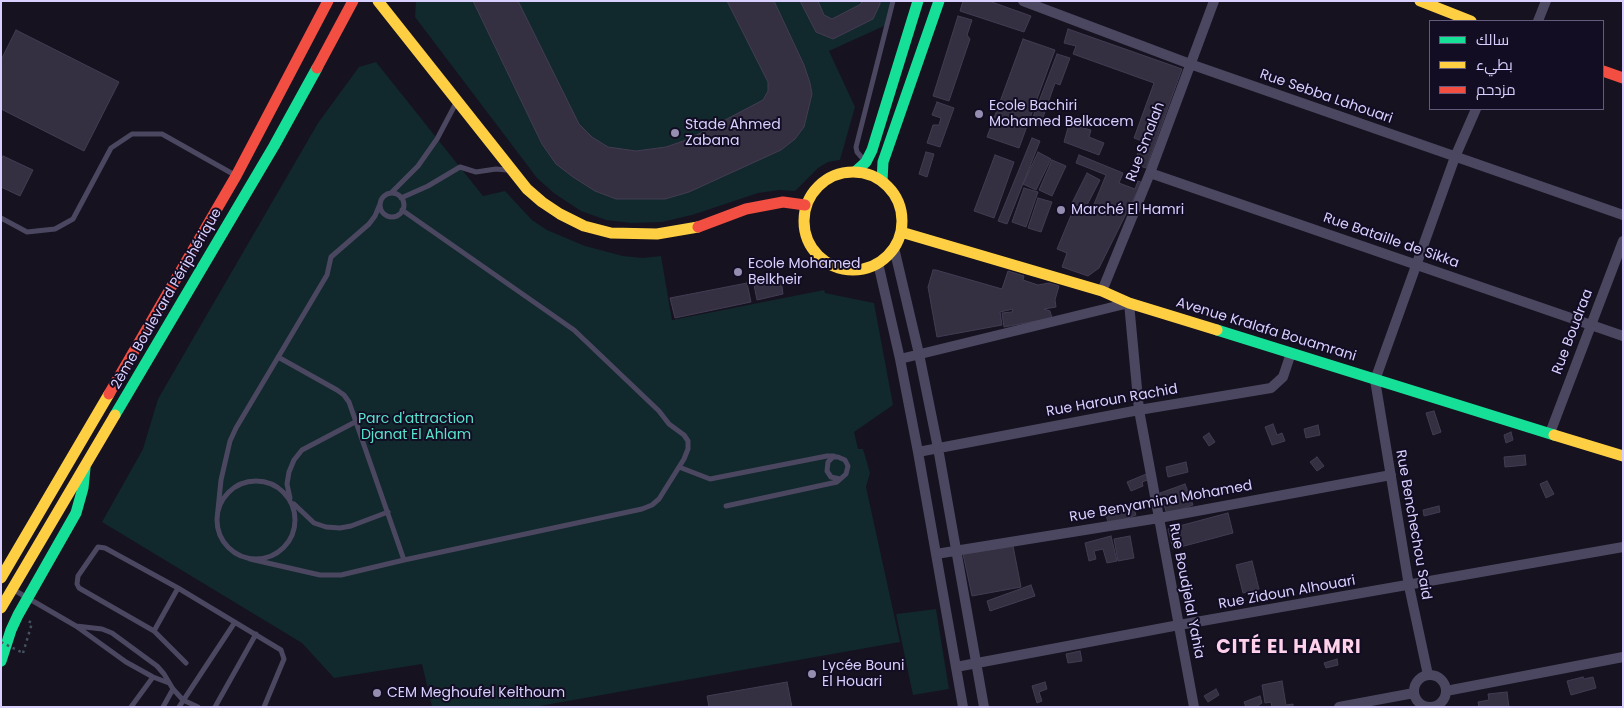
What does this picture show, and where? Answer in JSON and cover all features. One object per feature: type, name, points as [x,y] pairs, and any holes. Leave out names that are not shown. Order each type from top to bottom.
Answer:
[{"type":"street","name":"2ème Boulevard Périphérique","points":[[1,578],[236,176],[328,1]]},
{"type":"street","name":"2ème Boulevard Périphérique","points":[[1,608],[269,155],[353,1]]},
{"type":"street","points":[[378,1],[527,189],[560,214],[584,226],[611,233],[666,233],[692,229],[746,209],[783,202],[805,205]]},
{"type":"street","points":[[856,171],[866,162],[872,150],[918,1]]},
{"type":"street","points":[[882,180],[883,162],[939,1]]},
{"type":"street","name":"Rue Sebba Lahouari","points":[[1022,1],[1190,64],[1623,215]]},
{"type":"street","name":"Rue Smalah","points":[[1102,291],[1150,173],[1214,1]]},
{"type":"street","points":[[1420,1],[1468,20]]},
{"type":"street","points":[[1538,20],[1546,1]]},
{"type":"street","points":[[1604,71],[1623,78]]},
{"type":"street","points":[[1375,380],[1455,157],[1476,110]]},
{"type":"street","points":[[856,171],[867,173],[882,180],[895,195],[902,212],[901,232],[894,248],[878,263],[857,270],[833,266],[819,258],[809,245],[803,225],[805,205],[818,185],[839,173],[856,171]]},
{"type":"street","name":"Rue Bataille de Sikka","points":[[1150,173],[1623,336]]},
{"type":"street","name":"Avenue Kralafa Bouamrani","points":[[901,232],[1102,291],[1130,303],[1623,456]]},
{"type":"street","name":"Rue Boudraa","points":[[1550,433],[1623,241]]},
{"type":"street","points":[[894,248],[919,354],[938,448],[984,707]]},
{"type":"street","points":[[878,263],[900,359],[918,452],[963,707]]},
{"type":"street","points":[[900,359],[1130,303]]},
{"type":"street","name":"Rue Boudjelal Yahia","points":[[1130,303],[1138,410],[1194,707]]},
{"type":"street","name":"Rue Haroun Rachid","points":[[918,452],[1138,410],[1271,388],[1283,377],[1291,353]]},
{"type":"street","name":"Rue Benchechou Said","points":[[1375,380],[1409,586],[1428,675]]},
{"type":"street","points":[[1,661],[11,630],[76,513],[84,488],[85,468]]},
{"type":"street","name":"Rue Benyamina Mohamed","points":[[936,554],[1159,518],[1391,474]]},
{"type":"street","points":[[1,559],[22,543]]},
{"type":"street","name":"Rue Zidoun Alhouari","points":[[956,667],[1623,547]]},
{"type":"street","points":[[1446,691],[1623,657]]},
{"type":"street","points":[[1428,675],[1440,678],[1446,691],[1440,703],[1432,707],[1422,705],[1416,700],[1414,693],[1417,681],[1428,675]]},
{"type":"street","points":[[1339,707],[1414,693]]},
{"type":"lane","points":[[866,162],[857,152],[856,147],[893,1]]},
{"type":"lane","points":[[402,210],[574,330],[658,411],[669,424],[684,435],[688,441],[688,449],[659,499],[642,509],[330,576],[250,559],[236,554],[226,545],[219,533],[217,519],[221,480],[230,441],[236,428],[327,275],[331,257],[369,224],[384,196],[391,193],[418,166],[437,140],[457,101]]},
{"type":"lane","points":[[1,218],[27,232],[56,229],[73,219],[111,148],[132,134],[162,134],[236,176]]},
{"type":"lane","points":[[401,198],[428,186],[460,167],[476,172],[496,169],[512,170]]},
{"type":"lane","points":[[380,204],[382,212],[389,216],[397,216],[404,206],[399,196],[391,193]]},
{"type":"lane","points":[[278,357],[344,395],[352,409],[404,560]]},
{"type":"lane","points":[[250,559],[264,559],[277,554],[287,545],[294,533],[296,525],[295,512],[287,484],[294,460],[302,450],[356,420]]},
{"type":"lane","points":[[679,467],[710,479],[828,456],[845,460],[848,466],[846,474],[831,483],[726,506]]},
{"type":"lane","points":[[838,457],[830,459],[826,468],[828,475],[840,478]]},
{"type":"lane","points":[[217,519],[220,506],[227,494],[238,486],[251,481],[264,482],[281,489],[300,511],[314,523],[326,527],[340,528],[351,526],[388,512]]},
{"type":"lane","points":[[186,663],[154,631],[83,591],[77,584],[78,576],[94,549],[100,546],[178,588],[278,647],[284,658],[264,707]]},
{"type":"lane","points":[[154,631],[178,588]]},
{"type":"lane","points":[[12,589],[76,626],[108,650],[153,677],[169,682]]},
{"type":"lane","points":[[179,707],[235,622]]},
{"type":"lane","points":[[76,626],[102,629],[112,633],[157,666],[183,700],[198,707]]},
{"type":"lane","points":[[215,707],[256,634]]},
{"type":"lane","points":[[131,707],[153,677]]},
{"type":"lane","points":[[163,707],[173,689]]},
{"type":"path","points":[[1,642],[23,653],[32,623]]},
{"type":"green space","name":"Stade Ahmed Zabana","points":[[416,1],[893,1],[884,26],[829,51],[855,107],[840,160],[828,162],[818,168],[795,191],[779,190],[758,193],[692,215],[662,222],[631,223],[606,220],[581,211],[555,194],[537,178],[415,17]]},
{"type":"green space","name":"Parc d'attraction Djanat El Ahlam","points":[[376,62],[483,196],[505,191],[532,220],[547,230],[585,246],[623,256],[643,258],[661,256],[672,320],[824,290],[825,293],[874,303],[893,405],[854,432],[858,449],[863,449],[870,473],[866,487],[900,642],[534,707],[432,707],[422,664],[334,678],[302,643],[102,522],[143,449],[158,399],[318,123],[359,67]]},
{"type":"green space","points":[[936,609],[949,689],[913,695],[896,614]]},
{"type":"building","points":[[473,1],[518,1],[579,124],[592,137],[608,147],[636,151],[666,147],[689,139],[763,100],[768,91],[768,82],[727,1],[774,1],[804,65],[810,83],[812,94],[804,127],[795,139],[781,150],[689,192],[665,199],[616,199],[595,191],[556,164],[542,144]]},
{"type":"building","points":[[800,1],[818,1],[824,15],[832,19],[861,4],[862,1],[880,1],[880,4],[873,19],[833,39],[816,32]]},
{"type":"building","points":[[963,1],[989,1],[1031,16],[1024,32],[960,11]]},
{"type":"building","points":[[958,16],[972,20],[967,35],[970,39],[949,101],[933,96]]},
{"type":"building","points":[[1068,29],[1182,69],[1146,168],[1134,164],[1142,141],[1134,138],[1154,83],[1073,54],[1076,46],[1064,43]]},
{"type":"building","points":[[16,30],[119,82],[84,151],[1,109],[1,60]]},
{"type":"building","points":[[1023,39],[1055,50],[1019,148],[987,137]]},
{"type":"building","points":[[1057,54],[1070,58],[1060,85],[1055,83],[1040,126],[1031,122]]},
{"type":"building","points":[[937,102],[954,108],[940,147],[927,143],[933,125],[939,125],[941,118],[932,115]]},
{"type":"building","points":[[1069,124],[1091,130],[1089,137],[1104,143],[1099,155],[1064,142]]},
{"type":"building","points":[[1032,138],[1040,141],[1007,224],[998,221]]},
{"type":"building","points":[[926,152],[934,154],[927,177],[919,174]]},
{"type":"building","points":[[1038,152],[1051,159],[1036,190],[1023,184]]},
{"type":"building","points":[[995,155],[1014,162],[994,218],[974,211]]},
{"type":"building","points":[[1079,155],[1123,173],[1119,183],[1135,189],[1138,181],[1148,185],[1137,192],[1099,268],[1088,276],[1062,267],[1067,253],[1057,249],[1074,208],[1090,214],[1106,175],[1076,163]]},
{"type":"building","points":[[3,156],[33,170],[20,196],[1,187],[1,161]]},
{"type":"building","points":[[1052,160],[1066,166],[1052,196],[1039,190]]},
{"type":"building","points":[[1087,173],[1100,180],[1085,209],[1072,203]]},
{"type":"building","points":[[1024,188],[1038,192],[1026,227],[1012,222]]},
{"type":"building","points":[[1038,198],[1052,202],[1041,232],[1028,228]]},
{"type":"building","points":[[933,270],[1002,289],[1008,271],[1024,276],[1023,280],[1038,285],[1049,283],[1059,286],[1055,300],[1056,307],[1044,309],[1050,311],[1052,318],[1004,327],[1002,313],[1012,312],[1013,309],[1000,312],[1002,325],[937,337],[928,287]]},
{"type":"building","points":[[781,280],[783,294],[757,300],[754,285]]},
{"type":"building","points":[[747,283],[751,302],[675,318],[670,298]]},
{"type":"building","points":[[1434,411],[1441,432],[1433,435],[1426,413]]},
{"type":"building","points":[[1273,424],[1277,435],[1282,433],[1285,441],[1272,445],[1265,427]]},
{"type":"building","points":[[1318,425],[1320,435],[1306,438],[1304,429]]},
{"type":"building","points":[[1511,432],[1513,440],[1506,443],[1504,435]]},
{"type":"building","points":[[1209,433],[1215,442],[1209,446],[1203,437]]},
{"type":"building","points":[[1525,455],[1526,465],[1505,467],[1504,457]]},
{"type":"building","points":[[1317,457],[1324,466],[1317,471],[1310,462]]},
{"type":"building","points":[[1186,462],[1188,472],[1168,477],[1166,467]]},
{"type":"building","points":[[1151,472],[1153,478],[1142,482],[1143,486],[1131,491],[1127,482]]},
{"type":"building","points":[[1547,481],[1554,494],[1546,498],[1540,484]]},
{"type":"building","points":[[1185,484],[1193,505],[1167,514],[1160,493]]},
{"type":"building","points":[[1132,503],[1136,515],[1109,525],[1105,512]]},
{"type":"building","points":[[1439,506],[1440,512],[1424,516],[1423,510]]},
{"type":"building","points":[[1228,513],[1233,533],[1173,549],[1168,529]]},
{"type":"building","points":[[1111,536],[1117,561],[1107,563],[1103,549],[1094,551],[1096,559],[1089,561],[1085,543]]},
{"type":"building","points":[[1130,536],[1134,558],[1118,561],[1114,539]]},
{"type":"building","points":[[1013,546],[1021,587],[972,596],[963,554]]},
{"type":"building","points":[[1252,561],[1259,589],[1243,593],[1236,565]]},
{"type":"building","points":[[1031,585],[1035,596],[990,611],[987,601]]},
{"type":"building","points":[[1080,651],[1082,661],[1068,663],[1066,654]]},
{"type":"building","points":[[1337,659],[1338,665],[1326,668],[1324,663]]},
{"type":"building","points":[[1583,677],[1584,679],[1593,677],[1596,688],[1571,695],[1567,681]]},
{"type":"building","points":[[1282,681],[1286,705],[1293,704],[1293,707],[1272,707],[1271,702],[1265,703],[1262,685]]},
{"type":"building","points":[[787,682],[792,707],[709,707],[707,696]]},
{"type":"building","points":[[1045,682],[1047,689],[1039,692],[1042,701],[1037,703],[1032,686]]},
{"type":"building","points":[[1216,689],[1219,695],[1208,702],[1204,696]]},
{"type":"building","points":[[1507,692],[1509,707],[1479,707],[1478,702],[1489,700],[1488,694]]},
{"type":"building","points":[[1260,696],[1262,703],[1256,707],[1246,707],[1244,702]]},
{"type":"traffic: fast","points":[[856,171],[866,162],[872,150],[918,1]]},
{"type":"traffic: fast","points":[[882,181],[883,162],[939,1]]},
{"type":"traffic: fast","points":[[115,415],[274,146],[317,68]]},
{"type":"traffic: fast","points":[[1217,330],[1554,435]]},
{"type":"traffic: fast","points":[[1,661],[18,615],[76,513],[83,488],[85,468]]},
{"type":"traffic: slow","points":[[378,1],[527,189],[542,202],[584,226],[611,233],[657,234],[698,227]]},
{"type":"traffic: slow","points":[[1420,1],[1468,20]]},
{"type":"traffic: slow","points":[[853,172],[872,176],[888,186],[898,202],[902,221],[898,240],[888,256],[872,266],[853,270],[834,266],[818,256],[808,240],[804,221],[808,202],[818,186],[834,176],[853,172]]},
{"type":"traffic: slow","points":[[901,232],[1102,291],[1129,303],[1217,330]]},
{"type":"traffic: slow","points":[[1,578],[109,394]]},
{"type":"traffic: slow","points":[[1,608],[115,415]]},
{"type":"traffic: slow","points":[[1554,435],[1623,456]]},
{"type":"traffic: jam","points":[[109,394],[236,176],[328,1]]},
{"type":"traffic: jam","points":[[317,68],[353,1]]},
{"type":"traffic: jam","points":[[1604,71],[1623,78]]},
{"type":"traffic: jam","points":[[698,227],[746,209],[783,202],[805,205]]},
{"type":"place","name":"Ecole Bachiri Mohamed Belkacem","points":[[979,114]]},
{"type":"place","name":"Stade Ahmed Zabana","points":[[675,133]]},
{"type":"place","name":"Marché El Hamri","points":[[1061,210]]},
{"type":"place","name":"Ecole Mohamed Belkheir","points":[[738,272]]},
{"type":"place","name":"Lycée Bouni El Houari","points":[[812,674]]},
{"type":"place","name":"CEM Meghoufel Kelthoum","points":[[377,693]]},
{"type":"district","name":"CITÉ EL HAMRI","points":[[1289,648]]}]
